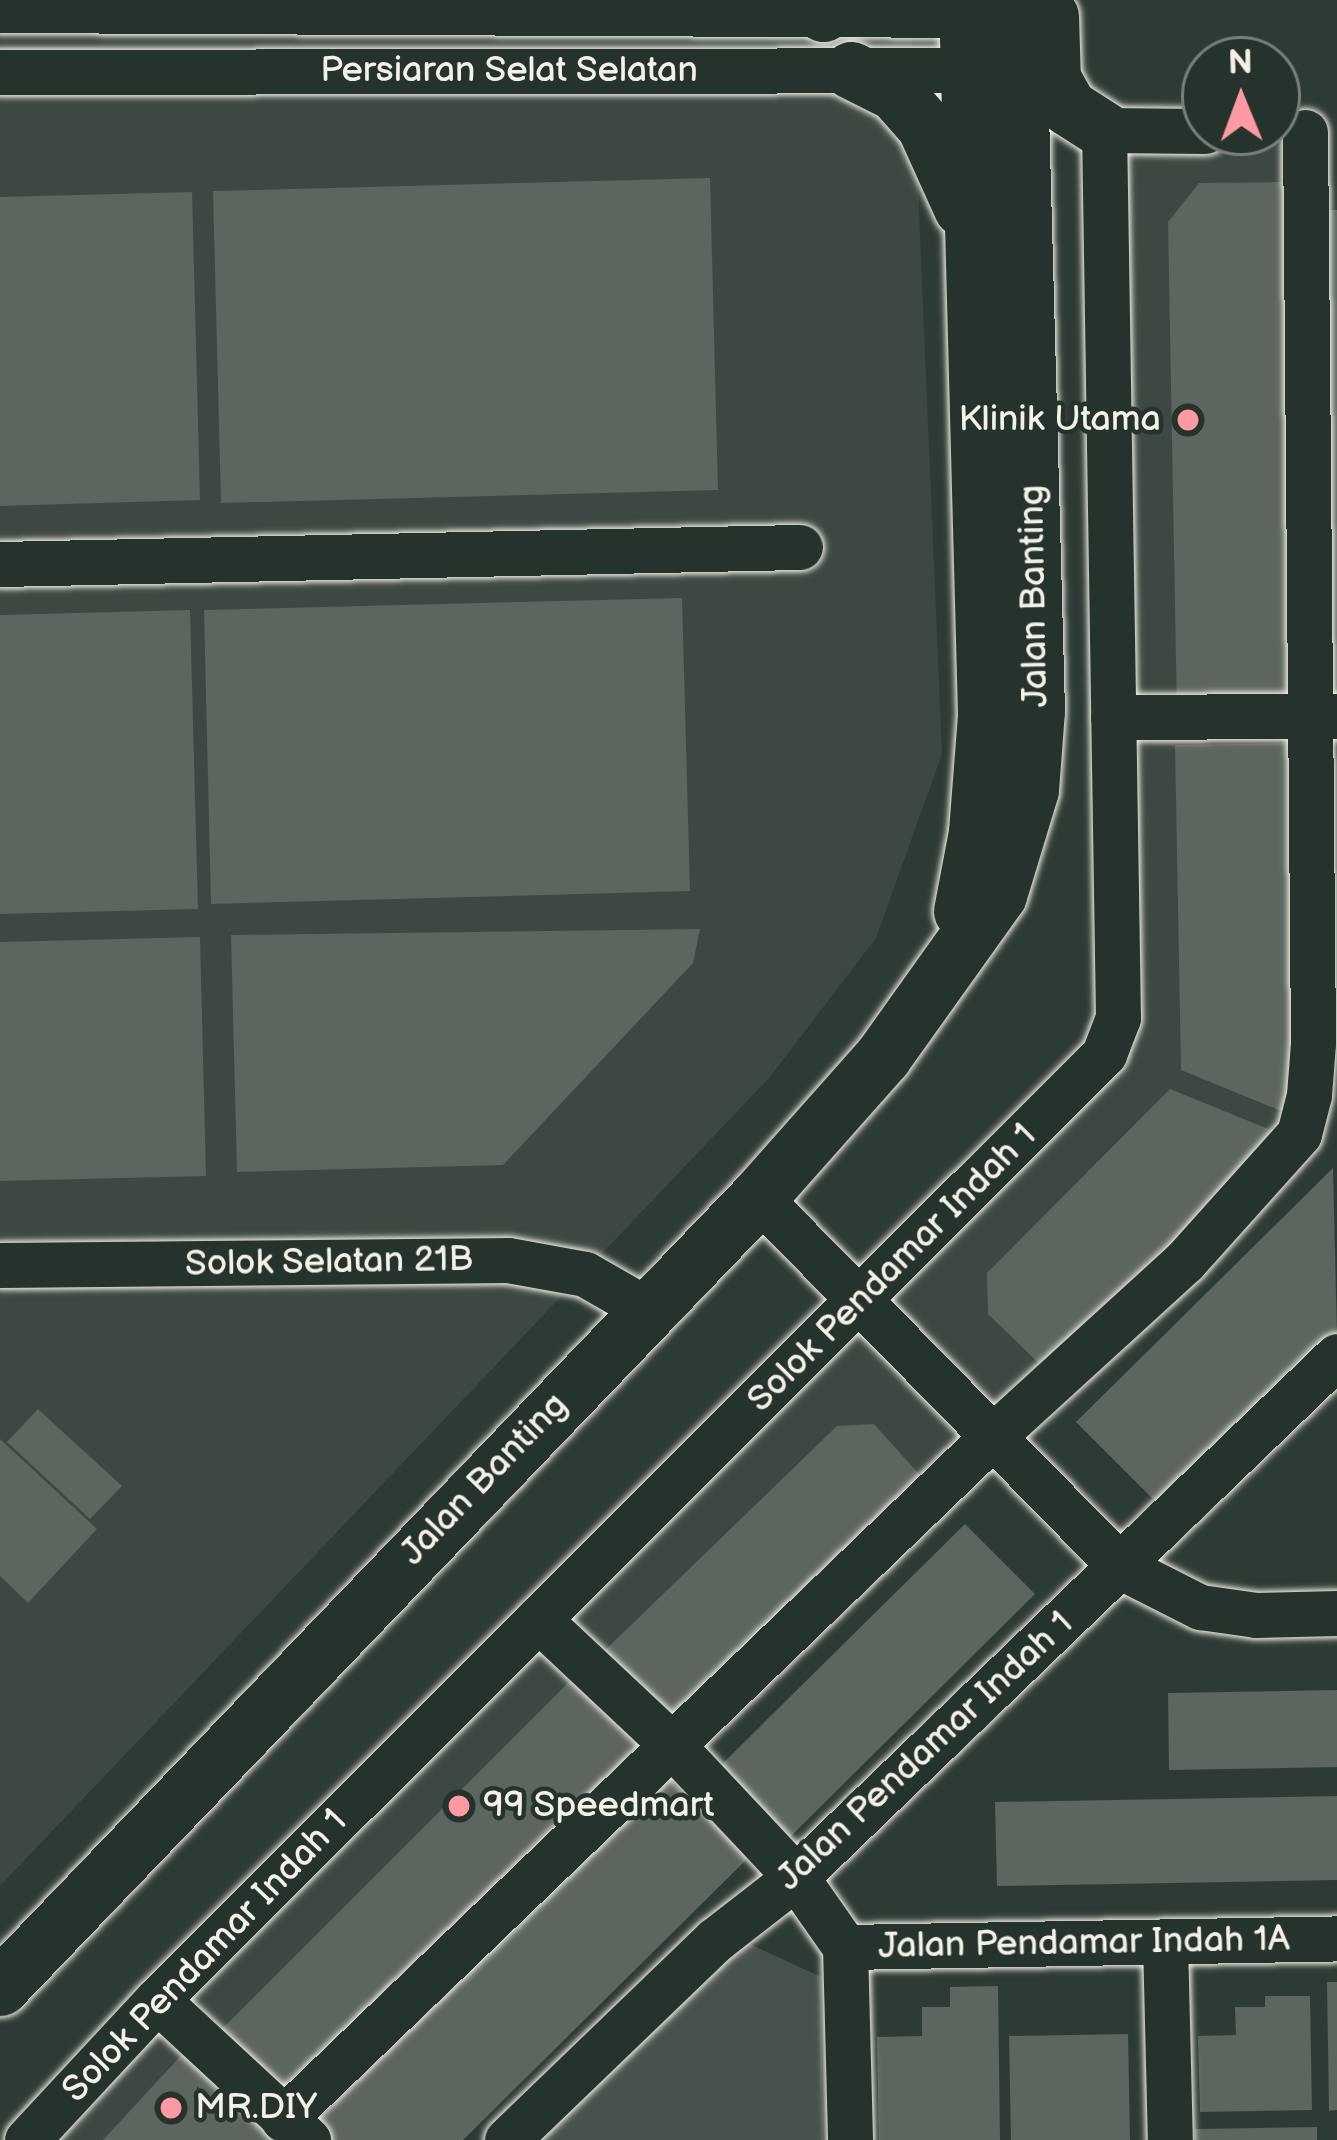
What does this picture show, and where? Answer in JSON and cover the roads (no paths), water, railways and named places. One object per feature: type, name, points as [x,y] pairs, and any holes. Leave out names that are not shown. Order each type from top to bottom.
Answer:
[{"type":"main road","points":[[1001,24],[1052,78],[1068,107],[1104,130]]},
{"type":"main road","name":"Jalan Banting","points":[[951,956],[977,832],[986,716],[976,252],[1001,24]]},
{"type":"main road","name":"Jalan Banting","points":[[0,1988],[758,1197],[884,1056],[998,895],[1030,790],[1033,751],[1032,461],[1001,24]]},
{"type":"main road","points":[[851,70],[895,92],[926,126],[951,175],[976,252]]},
{"type":"street","name":"Persiaran Selat Selatan","points":[[0,10],[832,6],[1001,24]]},
{"type":"street","name":"Persiaran Selat Selatan","points":[[0,72],[851,70],[1001,24]]},
{"type":"street","points":[[1104,130],[1181,131]]},
{"type":"street","name":"Solok Pendamar Indah 1","points":[[28,2140],[157,2000],[1104,1054],[1118,1018],[1104,130]]},
{"type":"street","points":[[157,2000],[296,2129],[671,1744],[991,1438],[1184,1262],[1299,1134],[1310,1095],[1313,1043],[1323,716],[1306,132]]},
{"type":"street","points":[[0,564],[800,547]]},
{"type":"street","points":[[1113,717],[1323,716]]},
{"type":"street","points":[[758,1197],[1121,1567],[1200,1607],[1256,1615],[1337,1613]]},
{"type":"street","name":"Solok Selatan 21B","points":[[0,1265],[508,1260],[586,1274],[646,1309]]},
{"type":"street","name":"Jalan Pendamar Indah 1","points":[[507,2140],[715,1940],[796,1876],[1337,1355]]},
{"type":"street","name":"Jalan Pendamar Indah 1A","points":[[538,1619],[671,1744],[796,1876],[845,1947],[1337,1938]]},
{"type":"street","points":[[1165,1941],[1170,2140]]},
{"type":"street","points":[[845,1947],[850,2140]]},
{"type":"place","name":"Klinik Utama","points":[[1188,420]]},
{"type":"place","name":"99 Speedmart","points":[[459,1806]]},
{"type":"place","name":"MR.DIY","points":[[171,2108]]}]
